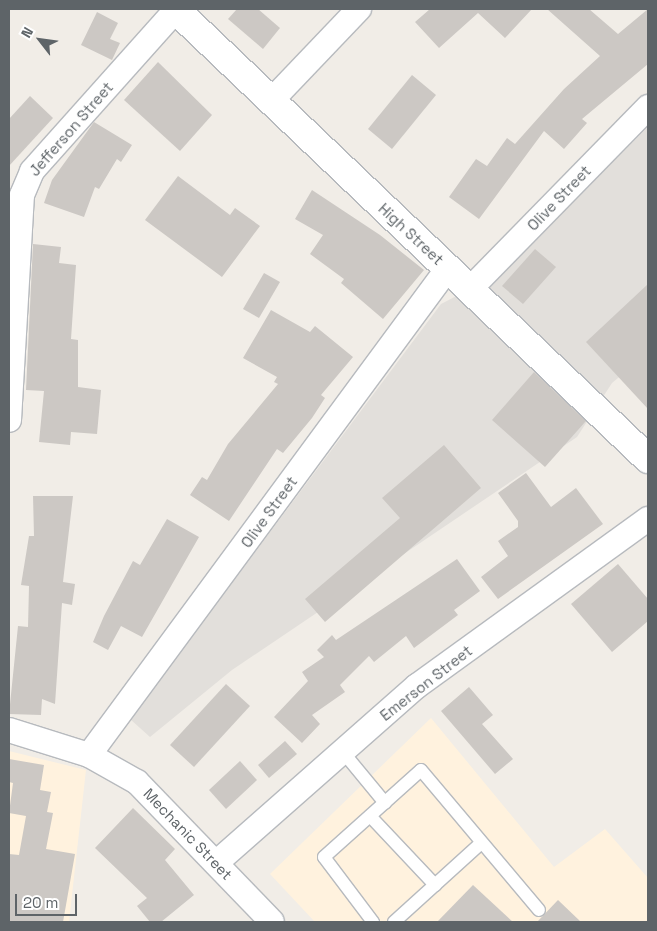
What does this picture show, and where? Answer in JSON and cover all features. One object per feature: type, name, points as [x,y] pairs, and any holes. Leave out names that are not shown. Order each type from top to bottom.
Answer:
[{"type":"street","name":"High Street","points":[[175,9],[270,102],[648,458]]},
{"type":"street","name":"Jefferson Street","points":[[9,420],[22,195],[32,171],[175,9]]},
{"type":"street","points":[[270,102],[359,9]]},
{"type":"street","name":"Olive Street","points":[[470,289],[648,107]]},
{"type":"street","name":"Olive Street","points":[[89,755],[448,268]]},
{"type":"street","name":"Emerson Street","points":[[216,863],[417,686],[648,519]]},
{"type":"street","name":"Mechanic Street","points":[[9,730],[89,755],[150,792],[272,922]]},
{"type":"lane","points":[[343,752],[385,802]]},
{"type":"lane","points":[[373,922],[324,857],[421,770],[480,843],[539,910]]},
{"type":"lane","points":[[370,816],[435,885]]},
{"type":"lane","points":[[394,922],[480,843]]},
{"type":"shaded area","points":[[648,127],[648,353],[612,383],[577,437],[232,670],[150,737],[130,719],[441,304],[501,273]]},
{"type":"shaded area","points":[[431,718],[554,867],[605,829],[648,878],[648,922],[315,922],[270,874]]},
{"type":"shaded area","points":[[9,751],[86,770],[69,922],[9,922]]},
{"type":"building","points":[[237,9],[258,9],[280,28],[263,49],[228,19]]},
{"type":"building","points":[[430,9],[532,9],[505,38],[478,13],[439,48],[415,22]]},
{"type":"building","points":[[547,9],[589,9],[618,34],[648,9],[648,64],[582,119],[587,123],[564,149],[544,131],[479,219],[449,197],[476,159],[487,166],[507,138],[515,144],[564,89],[600,56]]},
{"type":"building","points":[[97,12],[118,23],[110,39],[120,43],[112,60],[81,45]]},
{"type":"building","points":[[158,62],[212,115],[180,151],[124,100]]},
{"type":"building","points":[[412,75],[436,95],[392,149],[368,129]]},
{"type":"building","points":[[30,96],[53,118],[9,166],[9,119]]},
{"type":"building","points":[[94,122],[132,145],[121,162],[117,159],[99,189],[95,187],[84,217],[44,203],[52,180]]},
{"type":"building","points":[[178,176],[230,215],[235,208],[260,226],[222,277],[145,220]]},
{"type":"building","points":[[312,190],[380,235],[424,270],[383,319],[341,283],[344,279],[310,254],[323,235],[295,219]]},
{"type":"building","points":[[33,244],[61,247],[59,263],[76,265],[71,339],[78,340],[78,387],[101,390],[97,434],[71,432],[70,445],[39,442],[44,391],[26,390]]},
{"type":"building","points":[[535,249],[556,267],[523,304],[502,286]]},
{"type":"building","points":[[264,273],[280,282],[259,318],[243,309]]},
{"type":"building","points":[[648,284],[648,409],[586,342]]},
{"type":"building","points":[[271,310],[310,332],[315,326],[353,357],[321,395],[325,398],[312,418],[283,453],[277,449],[229,521],[190,495],[202,477],[207,480],[228,444],[278,384],[274,382],[277,377],[243,358]]},
{"type":"building","points":[[534,372],[586,421],[545,467],[492,420]]},
{"type":"building","points":[[444,445],[481,488],[325,622],[305,599],[400,518],[382,498]]},
{"type":"building","points":[[526,473],[551,507],[576,488],[603,524],[498,599],[481,577],[508,556],[498,541],[518,527],[518,521],[498,493]]},
{"type":"building","points":[[33,496],[73,496],[63,582],[75,584],[72,605],[62,603],[55,704],[42,699],[41,715],[9,714],[18,626],[28,627],[29,586],[21,585],[29,536],[34,536]]},
{"type":"building","points":[[167,519],[199,537],[142,637],[121,626],[108,650],[93,642],[104,616],[133,561],[140,565]]},
{"type":"building","points":[[457,559],[480,591],[454,610],[458,615],[414,648],[406,636],[374,662],[369,656],[340,685],[345,692],[312,715],[320,724],[302,743],[274,717],[308,681],[302,672],[324,657],[317,650],[332,635],[336,640]]},
{"type":"building","points":[[618,564],[648,599],[648,621],[612,652],[571,604]]},
{"type":"building","points":[[226,684],[250,706],[194,767],[170,745]]},
{"type":"building","points":[[469,687],[493,715],[482,724],[513,759],[495,774],[441,711]]},
{"type":"building","points":[[285,741],[297,754],[269,778],[258,765]]},
{"type":"building","points":[[9,759],[44,765],[40,790],[51,792],[47,812],[53,813],[46,849],[75,854],[63,922],[9,922],[9,854],[19,855],[26,816],[9,813],[13,783],[9,782]]},
{"type":"building","points":[[240,761],[257,780],[226,809],[209,790]]},
{"type":"building","points":[[133,808],[175,849],[165,860],[194,895],[161,922],[150,922],[137,906],[147,898],[95,848]]},
{"type":"building","points":[[473,885],[513,922],[437,922]]},
{"type":"building","points":[[558,900],[581,922],[537,922]]}]
